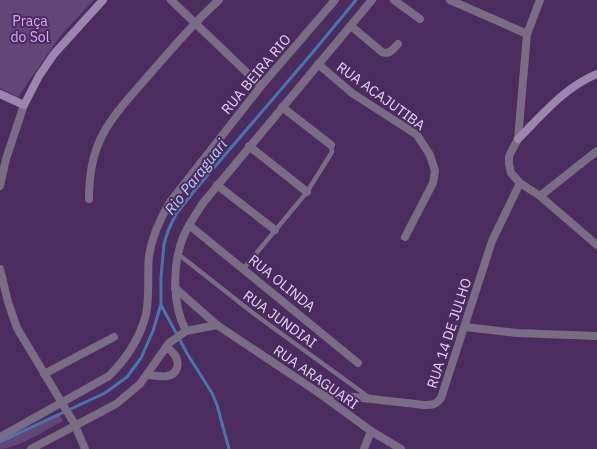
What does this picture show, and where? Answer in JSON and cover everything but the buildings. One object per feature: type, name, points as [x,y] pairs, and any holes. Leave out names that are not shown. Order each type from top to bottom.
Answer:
[{"type":"main road","points":[[0,94],[24,105],[39,76],[54,54],[102,0]]},
{"type":"main road","points":[[518,139],[559,99],[575,86],[597,74]]},
{"type":"street","points":[[171,0],[261,86]]},
{"type":"street","points":[[89,199],[89,178],[94,157],[103,134],[118,111],[195,23],[219,0]]},
{"type":"street","name":"RUA BEIRA RIO","points":[[0,437],[65,406],[109,376],[122,363],[131,351],[140,332],[146,313],[150,255],[154,236],[160,219],[170,202],[261,86],[335,0]]},
{"type":"street","points":[[184,333],[177,305],[175,288],[180,245],[189,225],[202,203],[372,0]]},
{"type":"street","points":[[394,0],[420,19]]},
{"type":"street","points":[[450,0],[527,34]]},
{"type":"street","points":[[540,0],[527,34],[518,139],[509,156],[511,173],[520,183],[540,196],[597,245]]},
{"type":"street","points":[[351,26],[382,52],[391,52],[398,44]]},
{"type":"street","name":"RUA ACAJUTIBA","points":[[318,64],[352,93],[417,135],[430,155],[435,171],[433,183],[405,237]]},
{"type":"street","points":[[0,186],[6,159],[24,105]]},
{"type":"street","points":[[282,107],[330,145]]},
{"type":"street","points":[[249,146],[307,192]]},
{"type":"street","points":[[540,196],[597,151]]},
{"type":"street","name":"RUA 14 DE JULHO","points":[[319,393],[424,405],[433,405],[438,402],[441,398],[465,327],[492,241],[520,183]]},
{"type":"street","points":[[217,185],[274,230]]},
{"type":"street","name":"RUA OLINDA","points":[[189,225],[244,268],[358,363]]},
{"type":"street","points":[[0,269],[8,302],[17,328],[65,406],[75,424],[85,449]]},
{"type":"street","name":"RUA ARAGUARI","points":[[175,288],[218,325],[319,393],[371,431],[401,449]]},
{"type":"street","points":[[31,449],[75,424],[116,404],[140,384],[168,345],[184,333],[218,325]]},
{"type":"street","points":[[465,327],[516,333],[597,336]]},
{"type":"street","points":[[44,374],[114,337]]},
{"type":"street","points":[[147,375],[167,376],[173,374],[177,370],[178,363],[168,345]]},
{"type":"street","points":[[364,449],[371,431]]},
{"type":"lane","points":[[244,268],[307,192],[332,152],[330,145]]},
{"type":"lane","name":"RUA JUNDIAI","points":[[178,254],[246,309],[372,399]]},
{"type":"green space","name":"Praça do Sol","points":[[0,0],[94,0],[61,35],[18,97],[0,88]]},
{"type":"green space","points":[[58,413],[63,421],[15,446],[0,449],[0,440]]},
{"type":"waterway","name":"Rio Paraguari","points":[[0,442],[105,393],[127,377],[141,358],[153,331],[161,304],[161,277],[164,244],[176,214],[356,0]]},
{"type":"waterway","points":[[161,305],[188,355],[212,393],[217,405],[229,449]]}]
